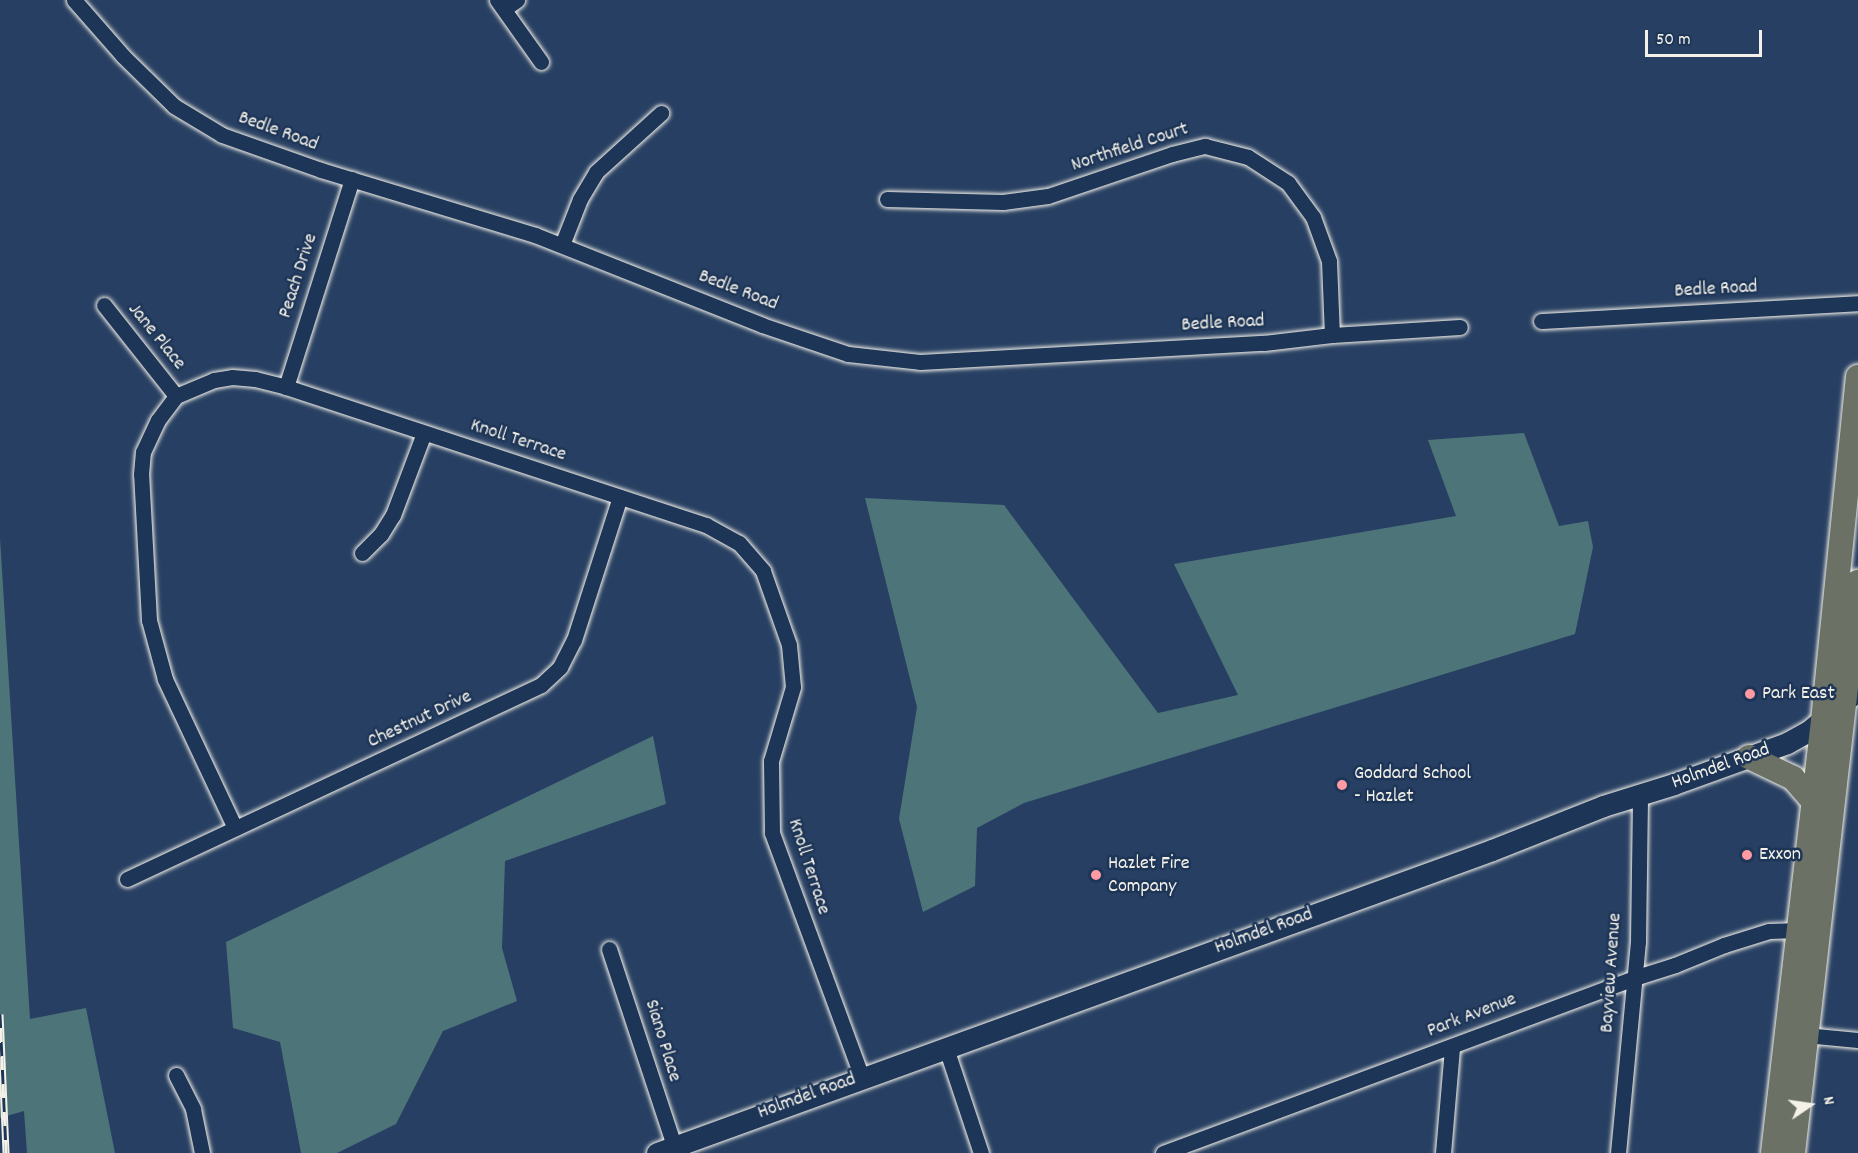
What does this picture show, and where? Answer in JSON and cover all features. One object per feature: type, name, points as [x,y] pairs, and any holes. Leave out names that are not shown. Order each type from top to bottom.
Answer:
[{"type":"highway","points":[[1773,1153],[1823,720],[1858,376]]},
{"type":"highway","points":[[1793,1153],[1805,1035],[1852,696],[1858,582]]},
{"type":"highway","points":[[1749,757],[1786,773],[1814,802]]},
{"type":"main road","name":"Holmdel Road","points":[[665,1149],[1492,850],[1603,806],[1749,757],[1798,738],[1852,696]]},
{"type":"street","name":"Bedle Road","points":[[74,0],[146,79],[189,117],[222,135],[352,179],[562,245],[762,325],[823,344],[831,350],[880,360],[920,362],[1264,343],[1332,335],[1460,327]]},
{"type":"street","points":[[517,0],[500,5],[541,62]]},
{"type":"street","points":[[562,245],[580,199],[596,172],[661,113]]},
{"type":"street","name":"Northfield Court","points":[[887,199],[1003,202],[1048,196],[1172,154],[1205,146],[1248,157],[1288,183],[1313,217],[1329,261],[1332,335]]},
{"type":"street","name":"Peach Drive","points":[[286,387],[352,179]]},
{"type":"street","name":"Bedle Road","points":[[1541,321],[1858,303]]},
{"type":"street","name":"Jane Place","points":[[104,305],[176,396]]},
{"type":"street","name":"Knoll Terrace","points":[[176,396],[214,380],[232,377],[255,379],[286,387],[726,534],[752,555],[770,585],[789,645],[793,674],[790,701],[771,762],[772,833],[862,1078]]},
{"type":"street","points":[[176,396],[158,420],[142,452],[141,474],[149,620],[165,679],[235,828]]},
{"type":"street","points":[[362,553],[381,534],[393,515],[424,433]]},
{"type":"street","name":"Chestnut Drive","points":[[128,879],[529,692],[552,675],[574,640],[620,497]]},
{"type":"street","name":"Bayview Avenue","points":[[1618,1153],[1638,942],[1640,795]]},
{"type":"street","name":"Park Avenue","points":[[1163,1153],[1758,933],[1799,930]]},
{"type":"street","name":"Siano Place","points":[[609,949],[665,1149]]},
{"type":"street","points":[[1805,1035],[1858,1040]]},
{"type":"street","points":[[1443,1153],[1452,1047]]},
{"type":"street","points":[[946,1048],[981,1153]]},
{"type":"street","points":[[176,1075],[193,1109],[202,1153]]},
{"type":"green space","points":[[1524,433],[1559,526],[1588,521],[1593,547],[1575,634],[1024,803],[977,828],[975,886],[923,912],[899,819],[917,707],[865,498],[1004,505],[1158,713],[1238,695],[1174,564],[1456,516],[1428,440]]},
{"type":"green space","points":[[0,538],[30,1019],[86,1008],[115,1153],[27,1153],[24,1111],[0,1118]]},
{"type":"green space","points":[[653,736],[666,804],[505,861],[502,948],[517,1001],[443,1031],[396,1124],[337,1153],[301,1153],[280,1042],[233,1028],[226,942]]},
{"type":"railway","points":[[0,1014],[6,1153]]},
{"type":"place","name":"Park East","points":[[1750,694]]},
{"type":"place","name":"Goddard School - Hazlet","points":[[1342,785]]},
{"type":"place","name":"Exxon","points":[[1747,855]]},
{"type":"place","name":"Hazlet Fire Company","points":[[1096,875]]}]
